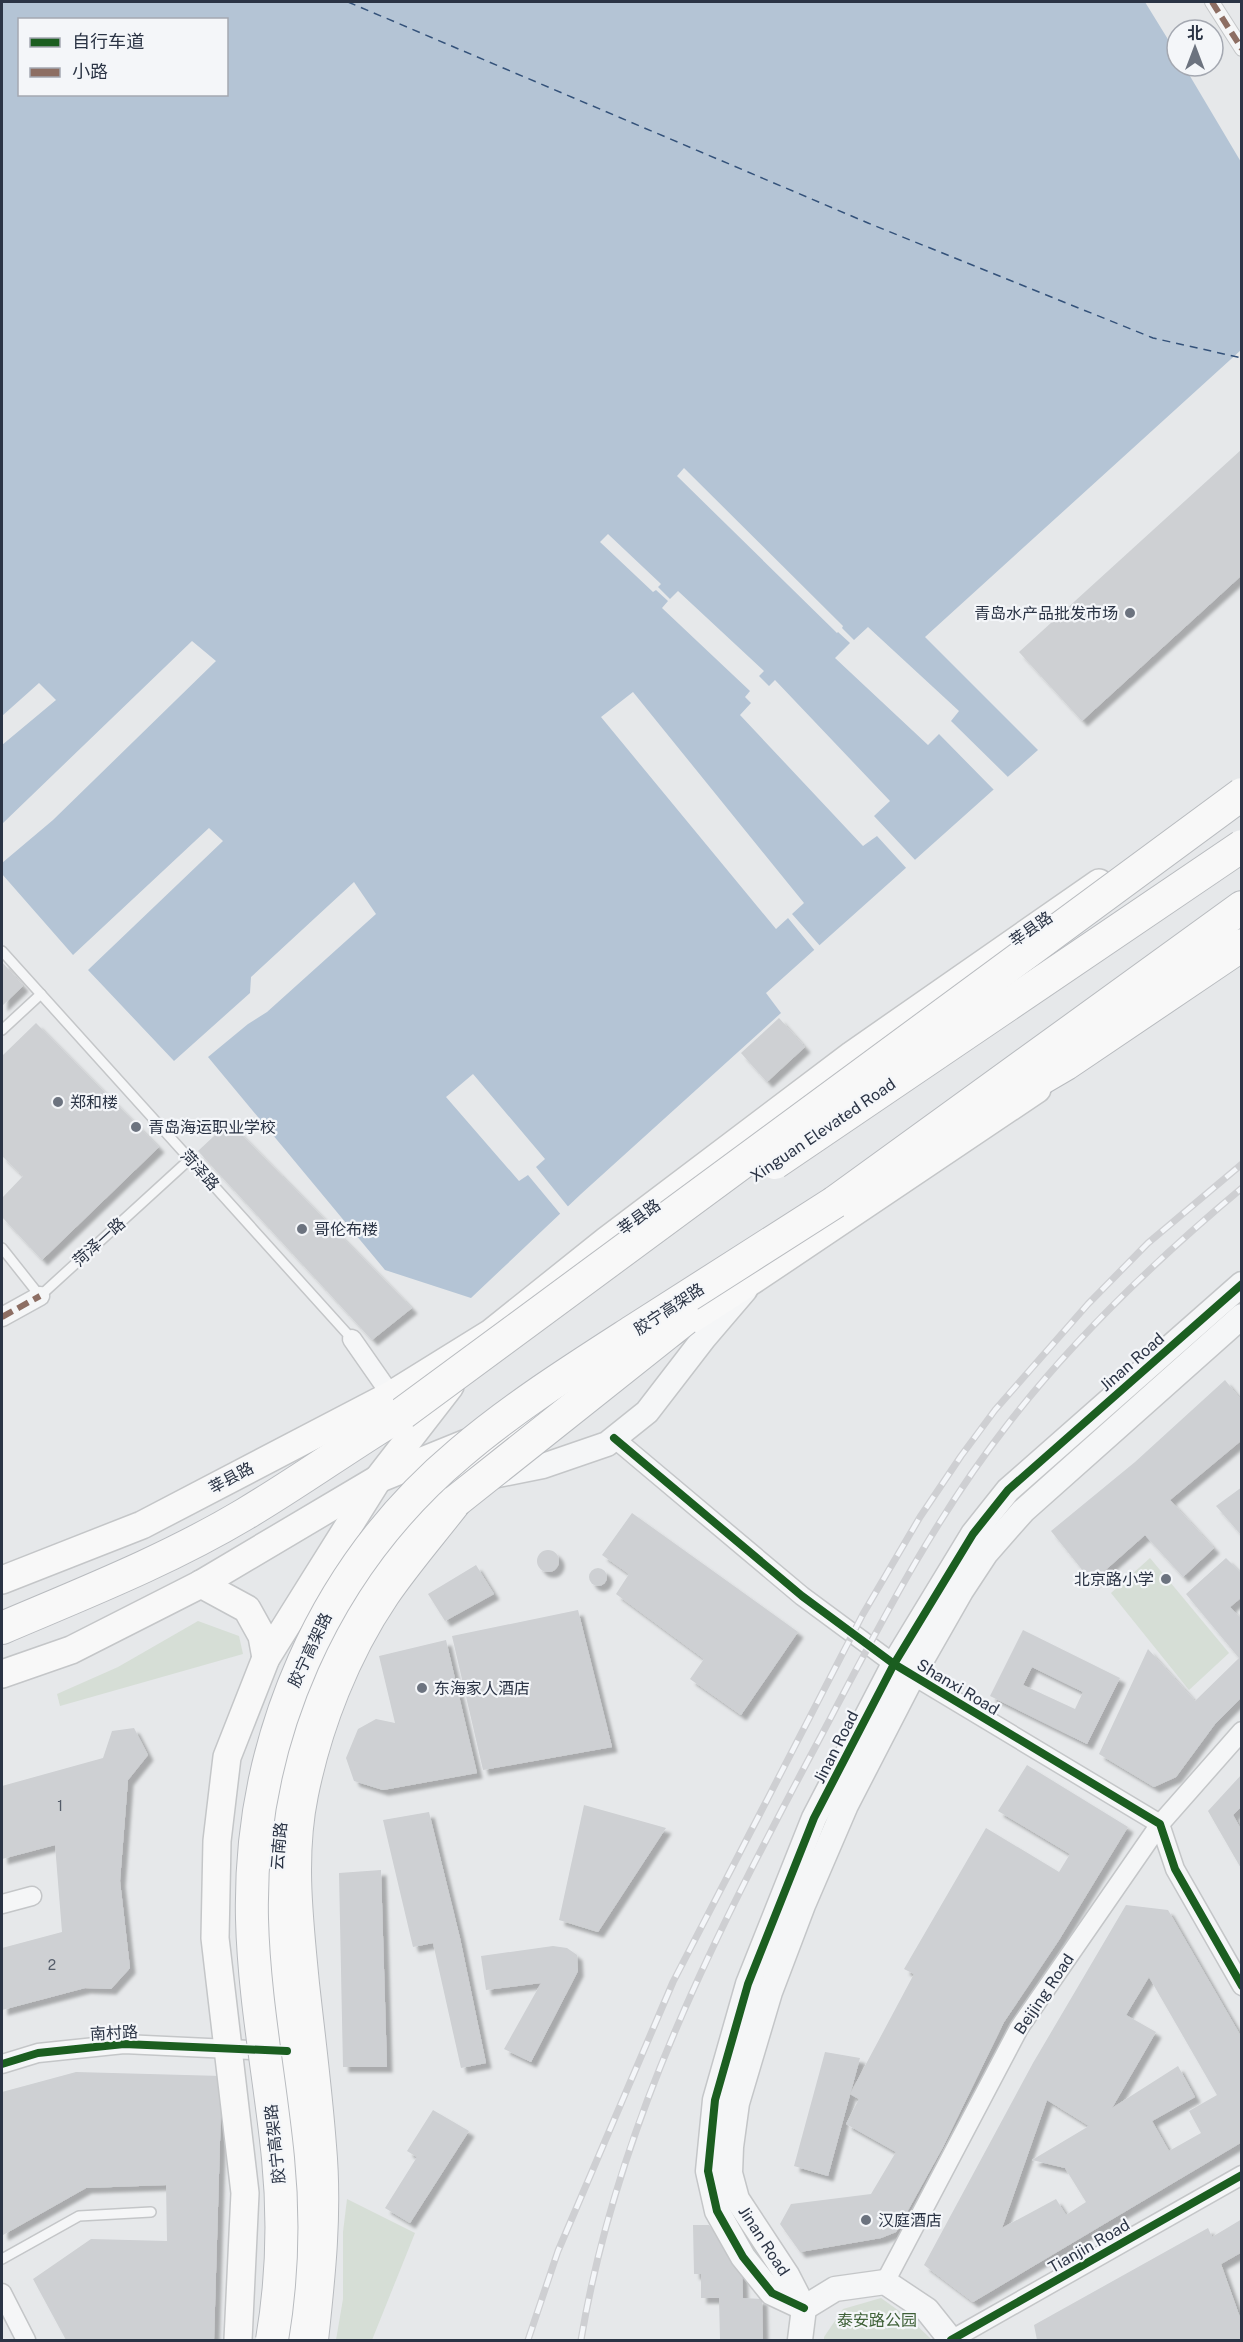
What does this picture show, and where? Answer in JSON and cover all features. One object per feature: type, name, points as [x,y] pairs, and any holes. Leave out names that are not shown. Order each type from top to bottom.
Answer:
[{"type":"highway","points":[[2,1628],[78,1598],[244,1514],[1242,793]]},
{"type":"highway","name":"Xinguan Elevated Road","points":[[397,1404],[1110,937],[1242,846]]},
{"type":"highway","points":[[312,2340],[324,2215],[321,2148],[295,1901],[296,1846],[301,1796],[314,1745],[332,1696],[357,1641],[383,1595],[456,1501],[507,1459],[835,1202],[1242,907]]},
{"type":"highway","points":[[835,1202],[1066,1064],[1242,945]]},
{"type":"highway","name":"胶宁高架路","points":[[273,2340],[279,2276],[280,2204],[275,2051],[253,1939],[252,1899],[256,1825],[275,1737],[289,1696],[322,1621],[345,1583],[396,1516],[460,1453],[555,1382],[835,1202]]},
{"type":"highway","points":[[2,1620],[78,1595],[157,1560]]},
{"type":"main road","name":"莘县路","points":[[2,1580],[142,1525],[397,1404],[491,1333],[579,1262],[852,1055],[1072,900],[1242,793]]},
{"type":"main road","points":[[2,1674],[71,1650],[201,1584],[378,1479],[514,1424],[568,1399],[756,1278],[1242,951]]},
{"type":"main road","points":[[238,2340],[245,2193],[230,2049],[215,1938],[217,1841],[227,1757],[266,1658],[378,1479],[491,1333]]},
{"type":"main road","name":"云南路","points":[[288,2340],[301,2222],[298,2154],[275,2051],[276,1888],[282,1806],[298,1725],[337,1633],[387,1559],[440,1499],[514,1424]]},
{"type":"main road","points":[[201,1584],[247,1609],[262,1636],[266,1658]]},
{"type":"street","points":[[1212,2],[1242,49]]},
{"type":"street","points":[[440,1499],[490,1476],[543,1466],[607,1444],[647,1412],[704,1338],[756,1278]]},
{"type":"street","name":"Jinan Road","points":[[804,2308],[787,2275],[737,2199],[730,2173],[737,2103],[770,1992],[803,1905],[904,1670],[972,1534],[1008,1490],[1242,1284]]},
{"type":"street","name":"菏泽一路","points":[[2,1317],[40,1296]]},
{"type":"street","name":"Jinan Road","points":[[904,1670],[986,1553],[1023,1511],[1242,1316]]},
{"type":"street","name":"菏泽路","points":[[352,1339],[397,1404]]},
{"type":"street","name":"Shanxi Road","points":[[614,1438],[802,1596],[904,1670],[1160,1824]]},
{"type":"street","name":"Beijing Road","points":[[885,2282],[1019,2028],[1160,1824],[1242,1731]]},
{"type":"street","points":[[1160,1824],[1175,1869],[1242,1986]]},
{"type":"street","points":[[2,1904],[32,1896]]},
{"type":"street","name":"南村路","points":[[2,2064],[38,2053],[124,2044],[275,2051]]},
{"type":"street","name":"Tianjin Road","points":[[951,2340],[1242,2175]]},
{"type":"street","points":[[800,2340],[804,2308],[836,2289],[885,2282],[927,2310],[951,2340]]},
{"type":"street","points":[[2,2294],[26,2340]]},
{"type":"lane","name":"菏泽路","points":[[2,951],[352,1339]]},
{"type":"lane","points":[[2,1030],[41,994]]},
{"type":"lane","name":"菏泽一路","points":[[40,1296],[190,1159]]},
{"type":"lane","points":[[2,1248],[40,1296]]},
{"type":"lane","points":[[2,2259],[79,2216],[151,2212]]},
{"type":"green space","points":[[1150,1558],[1229,1653],[1189,1690],[1111,1593]]},
{"type":"green space","points":[[198,1621],[239,1636],[243,1654],[60,1706],[57,1694],[118,1667]]},
{"type":"green space","points":[[347,2199],[415,2233],[372,2340],[336,2340],[343,2299],[343,2232]]},
{"type":"green space","name":"泰安路公园","points":[[881,2298],[909,2318],[932,2340],[824,2340],[843,2309]]},
{"type":"water","points":[[2,2],[1145,2],[1165,34],[1165,78],[1191,78],[1241,162],[1241,350],[925,637],[1038,750],[766,993],[781,1013],[581,1194],[471,1298],[385,1270],[208,1057],[248,1024],[267,1012],[376,914],[354,882],[251,977],[250,993],[174,1061],[88,970],[223,841],[209,828],[73,955],[2,874],[2,863],[53,820],[216,661],[192,641],[2,824],[2,745],[56,700],[39,683],[2,716]]},
{"type":"pier","points":[[684,468],[843,626],[842,628],[854,640],[868,627],[959,711],[951,721],[1010,779],[996,792],[939,734],[928,745],[835,658],[850,643],[837,633],[677,476]]},
{"type":"pier","points":[[608,534],[661,584],[658,587],[670,599],[678,591],[764,671],[759,676],[769,686],[775,680],[890,801],[874,816],[917,862],[908,870],[877,836],[863,846],[740,715],[751,703],[745,697],[750,691],[662,608],[668,601],[656,590],[653,592],[600,542]]},
{"type":"pier","points":[[633,692],[804,903],[792,914],[821,947],[816,952],[788,918],[776,929],[601,717]]},
{"type":"pier","points":[[473,1074],[545,1159],[536,1167],[570,1209],[562,1216],[528,1175],[519,1181],[446,1097]]},
{"type":"building","name":"青岛水产品批发市场","points":[[1242,449],[1242,575],[1082,721],[1019,652]]},
{"type":"building","points":[[2,962],[23,986],[2,1006]]},
{"type":"building","points":[[779,1018],[805,1047],[767,1082],[741,1053]]},
{"type":"building","name":"郑和楼","points":[[36,1023],[159,1147],[42,1260],[2,1217],[2,1198],[23,1176],[2,1156],[2,1056]]},
{"type":"building","name":"哥伦布楼","points":[[229,1122],[412,1308],[372,1340],[198,1151]]},
{"type":"building","points":[[1225,1380],[1242,1401],[1242,1440],[1170,1500],[1214,1548],[1183,1577],[1145,1535],[1092,1582],[1051,1531],[1135,1462]]},
{"type":"building","points":[[1242,1487],[1242,1536],[1216,1506]]},
{"type":"building","points":[[632,1513],[798,1632],[741,1715],[690,1679],[704,1659],[616,1594],[629,1574],[602,1555]]},
{"type":"building","points":[[544,1550],[552,1550],[559,1557],[559,1565],[552,1572],[544,1572],[537,1565],[537,1557]]},
{"type":"building","points":[[1226,1558],[1242,1574],[1242,1597],[1230,1607],[1242,1620],[1242,1697],[1215,1724],[1176,1777],[1154,1787],[1099,1754],[1148,1649],[1195,1701],[1239,1658],[1186,1594]]},
{"type":"building","points":[[476,1565],[494,1594],[445,1621],[428,1594]]},
{"type":"building","points":[[598,1568],[604,1571],[607,1577],[604,1583],[598,1586],[592,1583],[589,1577],[592,1571]]},
{"type":"building","points":[[578,1610],[612,1747],[483,1770],[452,1636]]},
{"type":"building","points":[[1023,1630],[1120,1678],[1087,1744],[990,1696]],"holes":[[[1032,1667],[1083,1692],[1075,1709],[1023,1685]]]},
{"type":"building","name":"东海家人酒店","points":[[446,1640],[477,1773],[383,1790],[354,1781],[346,1758],[358,1729],[376,1719],[395,1723],[379,1656]]},
{"type":"building","points":[[134,1728],[148,1755],[128,1780],[120,1881],[130,1968],[111,1989],[85,1988],[2,2010],[2,1948],[62,1932],[55,1845],[2,1859],[2,1786],[103,1758],[112,1731]]},
{"type":"building","points":[[1027,1765],[1128,1827],[1059,1940],[1004,2022],[943,2147],[896,2232],[881,2238],[800,2252],[780,2224],[791,2204],[871,2194],[896,2152],[846,2124],[859,2099],[850,2094],[914,1974],[904,1969],[986,1828],[1059,1872],[1070,1854],[998,1811]]},
{"type":"building","points":[[1242,1774],[1242,1806],[1233,1815],[1242,1831],[1242,1870],[1208,1811]]},
{"type":"building","points":[[584,1805],[666,1828],[598,1932],[559,1920]]},
{"type":"building","points":[[429,1812],[460,1938],[486,2063],[461,2068],[433,1943],[413,1947],[383,1820]]},
{"type":"building","points":[[381,1870],[387,2067],[343,2067],[339,1873]]},
{"type":"building","points":[[1126,1905],[1168,1910],[1242,2038],[1242,2142],[973,2302],[924,2265],[1033,2063]],"holes":[[[1149,1977],[1217,2095],[1189,2111],[1201,2133],[1169,2151],[1152,2121],[1195,2097],[1178,2066],[1112,2108],[1156,2032],[1126,2015]],[[1047,2100],[1089,2126],[1032,2160],[1065,2168],[1086,2202],[1066,2215],[1056,2199],[1002,2228]]]},
{"type":"building","points":[[553,1946],[567,1948],[577,1955],[578,1971],[531,2062],[504,2049],[541,1983],[486,1990],[481,1956]]},
{"type":"building","points":[[825,2052],[860,2058],[828,2176],[794,2166]]},
{"type":"building","points":[[76,2072],[222,2076],[214,2340],[66,2340],[33,2279],[91,2239],[167,2241],[166,2185],[86,2188],[3,2235],[2,2092]]},
{"type":"building","points":[[433,2110],[469,2131],[410,2223],[385,2208],[417,2157],[407,2151]]},
{"type":"building","points":[[1242,2219],[1242,2252],[1221,2264],[1242,2323],[1242,2340],[1037,2340],[1034,2325],[1208,2228],[1212,2237]]},
{"type":"building","points":[[693,2225],[709,2225],[742,2269],[743,2298],[762,2299],[763,2340],[720,2340],[719,2298],[701,2298],[701,2274],[694,2274]]},
{"type":"ferry route","points":[[348,2],[868,223],[1153,338],[1242,358]]},
{"type":"railway","points":[[528,2340],[558,2251],[673,1982],[863,1614],[920,1517],[995,1410],[1088,1304],[1148,1243],[1242,1164]]},
{"type":"railway","points":[[581,2340],[597,2260],[619,2182],[676,2030],[745,1882],[907,1576],[955,1498],[981,1461],[1008,1424],[1061,1360],[1179,1242],[1242,1188]]},
{"type":"marked path","points":[[1212,2],[1242,49]]},
{"type":"marked path","points":[[2,1317],[40,1296]]},
{"type":"cycle path","points":[[804,2308],[772,2293],[743,2257],[717,2211],[708,2171],[715,2100],[748,1984],[814,1818],[894,1664],[973,1534],[1008,1490],[1242,1284]]},
{"type":"cycle path","points":[[614,1438],[802,1596],[894,1664],[1160,1824],[1175,1869],[1242,1986]]},
{"type":"cycle path","points":[[2,2064],[38,2053],[124,2044],[287,2051]]},
{"type":"cycle path","points":[[951,2340],[1242,2175]]},
{"type":"place","name":"青岛水产品批发市场","points":[[1130,613]]},
{"type":"place","name":"郑和楼","points":[[58,1102]]},
{"type":"place","name":"青岛海运职业学校","points":[[136,1127]]},
{"type":"place","name":"哥伦布楼","points":[[302,1229]]},
{"type":"place","name":"北京路小学","points":[[1166,1579]]},
{"type":"place","name":"东海家人酒店","points":[[422,1688]]},
{"type":"place","name":"汉庭酒店","points":[[866,2220]]}]
